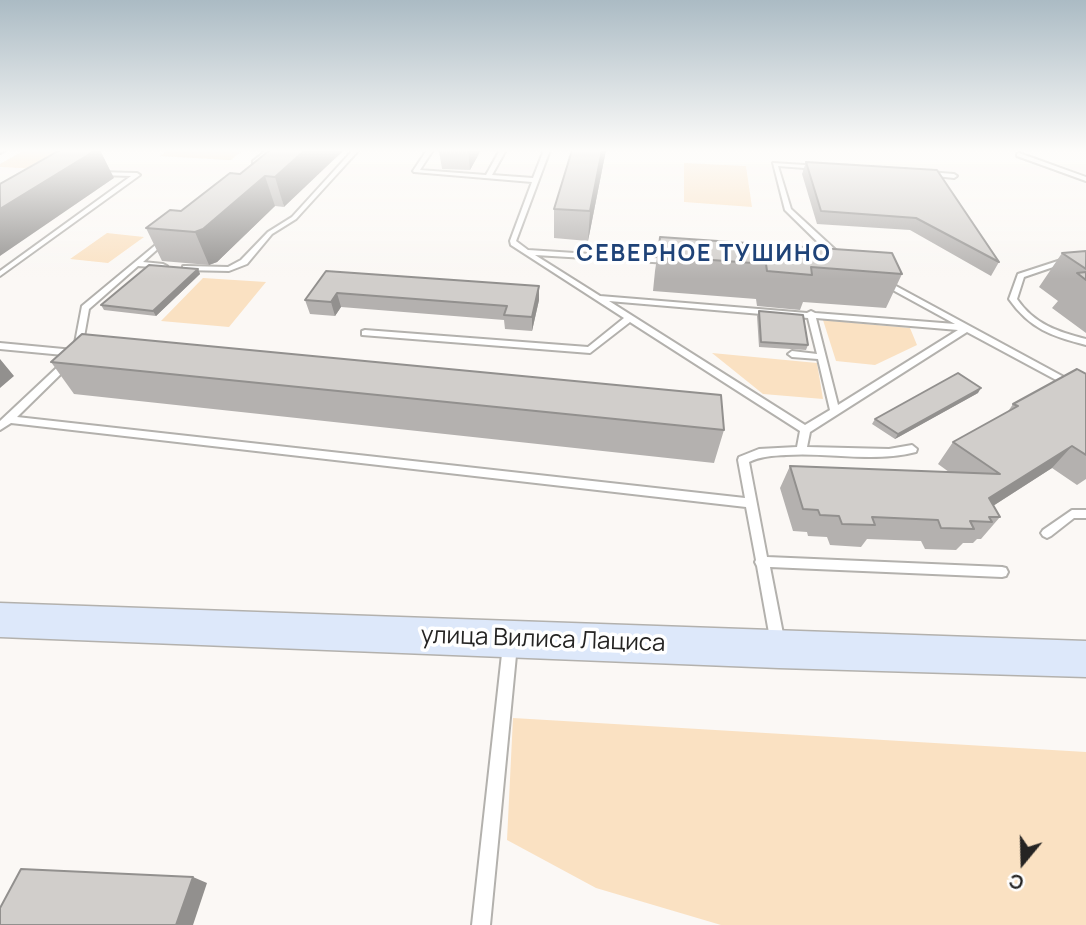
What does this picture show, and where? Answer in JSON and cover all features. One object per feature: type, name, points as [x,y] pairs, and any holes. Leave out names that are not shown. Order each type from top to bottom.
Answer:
[{"type":"main road","name":"улица Вилиса Лациса","points":[[0,620],[1086,659]]},
{"type":"lane","points":[[0,274],[113,193]]},
{"type":"lane","points":[[136,264],[229,269],[244,262],[270,233],[294,219],[317,193]]},
{"type":"lane","points":[[529,193],[513,241],[524,252],[805,429]]},
{"type":"lane","points":[[783,193],[788,210],[845,263]]},
{"type":"lane","points":[[0,427],[77,353],[85,308],[168,237]]},
{"type":"lane","points":[[524,252],[675,262]]},
{"type":"lane","points":[[1086,260],[1061,262],[1021,276],[1013,299],[1023,317],[1056,334],[1086,342]]},
{"type":"lane","points":[[879,278],[1086,393]]},
{"type":"lane","points":[[595,297],[967,328]]},
{"type":"lane","points":[[811,313],[835,410]]},
{"type":"lane","points":[[365,333],[590,350],[628,319]]},
{"type":"lane","points":[[801,450],[805,429],[967,328]]},
{"type":"lane","points":[[0,346],[77,353]]},
{"type":"lane","points":[[792,354],[822,357]]},
{"type":"lane","points":[[9,419],[751,503]]},
{"type":"lane","points":[[779,650],[743,460],[759,453],[801,450],[889,453],[912,449]]},
{"type":"lane","points":[[1046,533],[1072,514],[1086,514]]},
{"type":"lane","points":[[761,562],[1002,572]]},
{"type":"lane","points":[[481,925],[511,638]]},
{"type":"shaded area","points":[[684,193],[750,193],[752,207],[684,202]]},
{"type":"shaded area","points":[[107,233],[144,237],[108,263],[70,259]]},
{"type":"shaded area","points":[[203,278],[266,282],[229,327],[161,321]]},
{"type":"shaded area","points":[[823,320],[910,328],[917,345],[875,365],[836,361]]},
{"type":"shaded area","points":[[712,353],[817,363],[823,399],[763,394]]},
{"type":"shaded area","points":[[513,718],[1086,752],[1086,925],[721,925],[596,888],[507,840]]},
{"type":"building","points":[[0,193],[26,193],[0,209]]},
{"type":"building","points":[[204,193],[245,193],[203,229],[195,232],[146,228],[170,210],[181,211]]},
{"type":"building","points":[[559,193],[594,193],[590,211],[554,209]]},
{"type":"building","points":[[816,193],[953,193],[999,262],[916,218],[821,211]]},
{"type":"building","points":[[660,237],[892,253],[902,274],[811,267],[812,275],[767,271],[766,264],[658,256]]},
{"type":"building","points":[[1086,251],[1086,269],[1062,253]]},
{"type":"building","points":[[149,265],[198,269],[153,311],[101,305]]},
{"type":"building","points":[[326,271],[539,286],[532,317],[504,315],[507,306],[337,293],[331,302],[305,300]]},
{"type":"building","points":[[1086,272],[1086,280],[1077,273]]},
{"type":"building","points":[[759,311],[803,315],[808,345],[761,342]]},
{"type":"building","points":[[82,334],[721,395],[724,430],[51,362]]},
{"type":"building","points":[[1077,369],[1086,374],[1086,455],[1072,446],[989,498],[1000,517],[989,517],[992,522],[970,521],[974,529],[941,528],[938,520],[872,517],[875,525],[842,524],[839,516],[820,515],[818,510],[803,509],[790,466],[1000,474],[953,442],[1018,406],[1013,404]]},
{"type":"building","points":[[958,373],[981,388],[898,434],[875,419]]},
{"type":"building","points":[[21,869],[193,877],[176,925],[0,925],[0,908]]},
{"type":"district","name":"СЕВЕРНОЕ ТУШИНО","points":[[704,255]]}]
